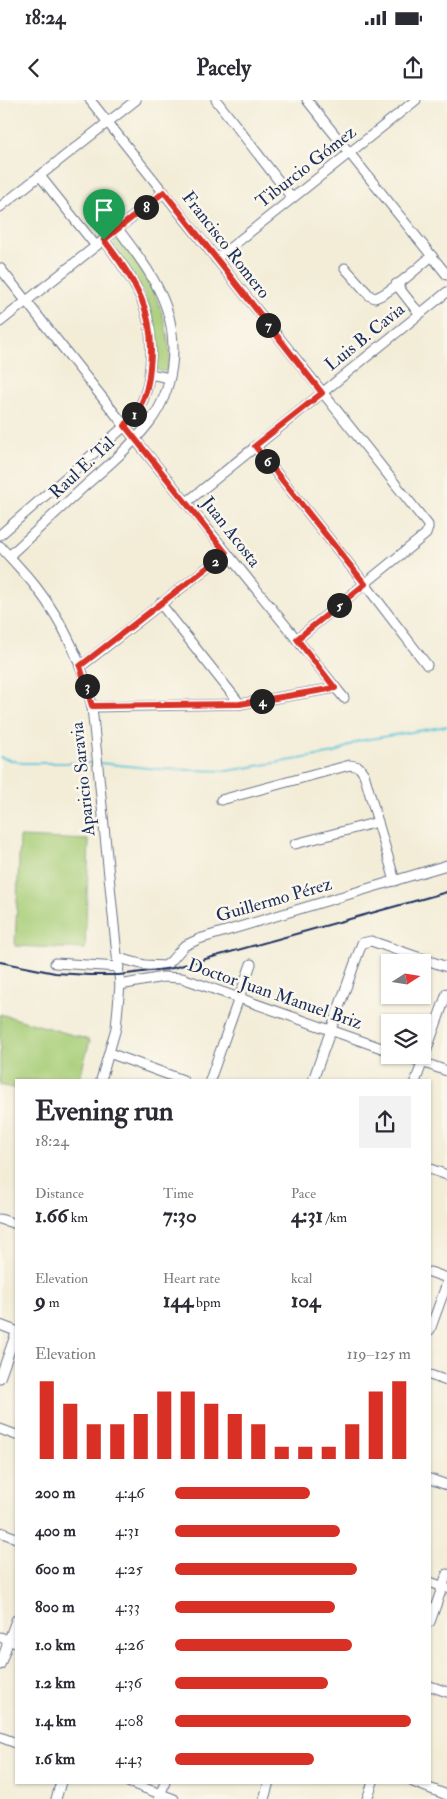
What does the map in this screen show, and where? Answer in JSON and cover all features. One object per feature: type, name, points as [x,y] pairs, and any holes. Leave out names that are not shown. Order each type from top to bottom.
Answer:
[{"type":"street","name":"Francisco Romero","points":[[90,100],[426,522],[428,528],[426,534],[365,584]]},
{"type":"street","points":[[0,207],[136,100]]},
{"type":"street","points":[[216,100],[292,198]]},
{"type":"street","points":[[307,100],[447,275]]},
{"type":"street","name":"Tiburcio Gómez","points":[[216,259],[416,100]]},
{"type":"street","points":[[40,176],[96,246]]},
{"type":"street","points":[[0,322],[164,192]]},
{"type":"street","name":"Raul E. Tal","points":[[9,556],[135,439],[158,408],[169,378],[173,362],[173,345],[166,306],[150,274],[118,229]]},
{"type":"street","name":"Raul E. Tal","points":[[0,535],[125,426],[139,407],[147,387],[150,374],[152,338],[148,316],[142,298],[125,268],[104,240]]},
{"type":"street","points":[[346,268],[370,296],[374,298],[380,296],[432,256]]},
{"type":"street","name":"Juan Acosta","points":[[0,268],[226,553],[344,698]]},
{"type":"street","points":[[396,284],[420,313]]},
{"type":"street","name":"Luis B. Cavia","points":[[187,502],[447,292]]},
{"type":"street","points":[[150,374],[169,378]]},
{"type":"street","points":[[255,446],[427,665]]},
{"type":"street","name":"Aparicio Saravia","points":[[0,546],[29,578],[66,635],[80,666],[92,706],[120,985],[116,1028],[101,1079]]},
{"type":"street","points":[[80,666],[226,553]]},
{"type":"street","points":[[297,639],[365,584]]},
{"type":"street","points":[[160,604],[240,704]]},
{"type":"street","points":[[92,706],[240,704],[335,688]]},
{"type":"street","points":[[220,800],[350,765],[359,767],[364,774],[394,881]]},
{"type":"street","points":[[295,844],[378,822]]},
{"type":"street","name":"Guillermo Pérez","points":[[119,967],[165,966],[171,962],[184,946],[199,939],[447,865]]},
{"type":"street","points":[[313,1079],[362,943],[371,940],[447,967]]},
{"type":"street","points":[[55,963],[119,967]]},
{"type":"street","points":[[210,1079],[251,964]]},
{"type":"street","name":"Doctor Juan Manuel Briz","points":[[120,985],[163,977],[182,978],[381,1048]]},
{"type":"street","points":[[431,1037],[447,993]]},
{"type":"street","points":[[109,1053],[180,1079]]},
{"type":"street","points":[[416,1079],[421,1064]]},
{"type":"street","points":[[428,1064],[447,1071]]},
{"type":"street","points":[[431,1169],[447,1175]]},
{"type":"street","points":[[0,1218],[15,1224]]},
{"type":"street","points":[[0,1224],[15,1230]]},
{"type":"street","points":[[431,1272],[447,1278]]},
{"type":"street","points":[[431,1327],[447,1284]]},
{"type":"street","points":[[0,1326],[15,1332]]},
{"type":"street","points":[[0,1378],[15,1335]]},
{"type":"street","points":[[431,1375],[447,1381]]},
{"type":"street","points":[[0,1429],[15,1435]]},
{"type":"street","points":[[431,1479],[447,1485]]},
{"type":"street","points":[[0,1532],[15,1538]]},
{"type":"street","points":[[431,1620],[445,1587],[447,1574]]},
{"type":"street","points":[[431,1582],[445,1587]]},
{"type":"street","points":[[0,1665],[15,1622]]},
{"type":"street","points":[[431,1686],[447,1692]]},
{"type":"street","points":[[0,1737],[15,1742]]},
{"type":"street","points":[[56,1799],[60,1784]]},
{"type":"street","points":[[132,1784],[160,1797],[174,1799]]},
{"type":"street","points":[[160,1797],[164,1784]]},
{"type":"street","points":[[264,1799],[268,1784]]},
{"type":"street","points":[[367,1799],[372,1784]]},
{"type":"street","points":[[419,1784],[447,1794]]},
{"type":"green space","points":[[120,238],[124,241],[147,279],[159,303],[167,331],[170,357],[165,372],[157,370],[154,366],[156,340],[152,316],[143,293],[115,247],[115,240]]},
{"type":"green space","points":[[20,837],[89,840],[85,949],[15,946]]},
{"type":"green space","points":[[0,1014],[90,1040],[79,1079],[15,1079],[15,1089],[0,1085]]},
{"type":"waterway","points":[[100,763],[157,769],[227,771],[335,753],[358,741],[447,726]]},
{"type":"waterway","points":[[0,757],[22,763],[96,763]]},
{"type":"railway","points":[[0,962],[55,973],[89,975],[119,975],[173,968],[447,892]]},
{"type":"route","points":[[164,192],[322,393],[255,446],[365,584],[297,639],[335,688],[240,704],[92,706],[80,666],[226,553],[125,426],[144,397],[150,374],[152,338],[142,298],[125,268],[104,240],[164,192]]}]
